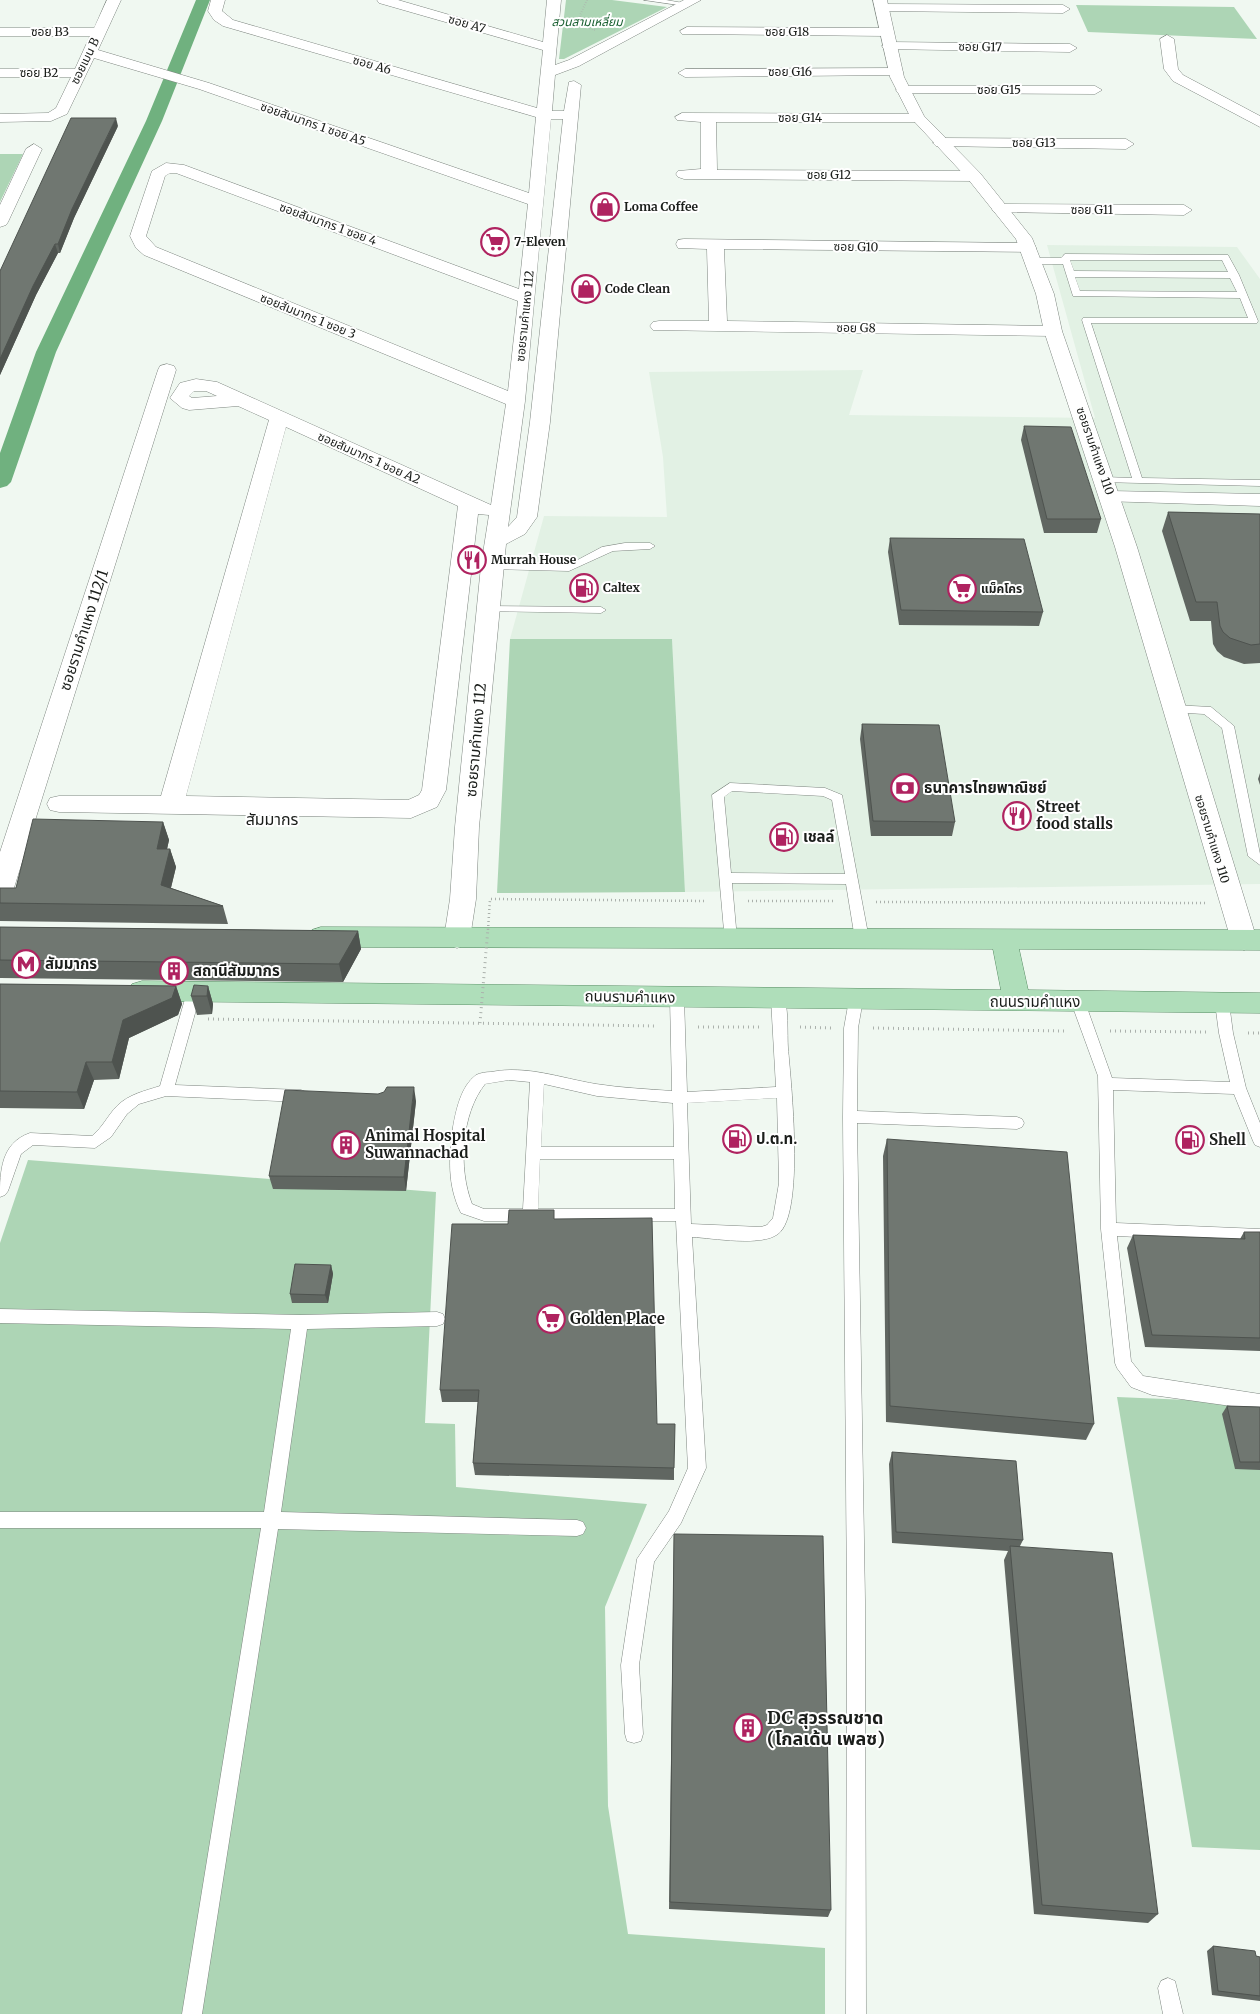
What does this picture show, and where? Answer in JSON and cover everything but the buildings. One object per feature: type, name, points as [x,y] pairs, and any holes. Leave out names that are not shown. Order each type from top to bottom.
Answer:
[{"type":"main road","points":[[298,936],[1252,940]]},
{"type":"main road","points":[[1004,939],[1017,1002]]},
{"type":"main road","name":"ถนนรามคำแหง","points":[[116,991],[1260,1004]]},
{"type":"street","name":"ซอยเมน B","points":[[0,118],[51,117],[62,111],[114,0]]},
{"type":"street","name":"ซอย A6","points":[[218,0],[215,10],[219,17],[228,23],[544,115]]},
{"type":"street","name":"ซอย A7","points":[[384,0],[550,48]]},
{"type":"street","name":"ซอยรามคำแหง 112","points":[[457,938],[463,899],[492,566],[516,401],[528,290],[554,0]]},
{"type":"street","points":[[549,72],[574,63],[690,2]]},
{"type":"street","points":[[881,4],[1063,10]]},
{"type":"street","name":"ซอยรามคำแหง 110","points":[[881,4],[899,81],[918,118],[974,176],[1024,238],[1045,294],[1053,331],[1107,489],[1173,709],[1252,940]]},
{"type":"street","name":"ซอย G18","points":[[687,31],[888,39]]},
{"type":"street","name":"ซอย B3","points":[[0,32],[99,32]]},
{"type":"street","name":"ซอย G17","points":[[888,39],[1070,48]]},
{"type":"street","points":[[1167,39],[1171,69],[1178,78],[1260,122]]},
{"type":"street","name":"ซอยสัมมากร 1 ซอย A5","points":[[89,52],[191,82],[536,201]]},
{"type":"street","name":"ซอย B2","points":[[0,73],[79,73]]},
{"type":"street","name":"ซอย G16","points":[[685,73],[899,81]]},
{"type":"street","name":"ซอย G15","points":[[899,81],[1095,90]]},
{"type":"street","name":"ซอยรามคำแหง 112","points":[[495,541],[513,535],[521,528],[527,517],[556,281],[574,85]]},
{"type":"street","points":[[544,115],[570,115]]},
{"type":"street","name":"ซอย G14","points":[[682,117],[918,118]]},
{"type":"street","points":[[708,117],[709,174]]},
{"type":"street","name":"ซอย G13","points":[[941,143],[1126,144]]},
{"type":"street","points":[[0,222],[34,149]]},
{"type":"street","name":"ซอยสัมมากร 1 ซอย 4","points":[[149,204],[158,174],[166,168],[178,168],[528,290]]},
{"type":"street","name":"ซอย G12","points":[[684,174],[974,176]]},
{"type":"street","name":"ซอยสัมมากร 1 ซอย 3","points":[[149,204],[138,236],[142,244],[150,250],[516,401]]},
{"type":"street","name":"ซอย G11","points":[[1000,209],[1184,210]]},
{"type":"street","name":"ซอย G10","points":[[684,244],[1030,255]]},
{"type":"street","points":[[715,246],[718,327]]},
{"type":"street","points":[[528,290],[556,281]]},
{"type":"street","name":"ซอย G8","points":[[659,326],[1053,331]]},
{"type":"street","name":"ซอยรามคำแหง 112/1","points":[[0,890],[167,370]]},
{"type":"street","name":"ซอยสัมมากร 1 ซอย A2","points":[[240,400],[498,516]]},
{"type":"street","points":[[171,804],[280,418]]},
{"type":"street","points":[[512,423],[540,422]]},
{"type":"street","points":[[1107,489],[1260,500]]},
{"type":"street","points":[[59,804],[171,804],[411,809],[428,801],[434,790],[469,503]]},
{"type":"lane","points":[[647,0],[690,2]]},
{"type":"lane","points":[[1030,255],[1066,261]]},
{"type":"lane","points":[[1243,295],[1076,294],[1065,257],[1225,257],[1235,275],[1260,333]]},
{"type":"lane","points":[[1070,274],[1235,275]]},
{"type":"lane","points":[[1138,481],[1086,320],[1254,321]]},
{"type":"lane","points":[[1107,489],[1138,481],[1260,483]]},
{"type":"lane","points":[[492,566],[569,568],[580,565],[600,552],[614,547],[650,546]]},
{"type":"lane","points":[[488,609],[602,610]]},
{"type":"lane","points":[[1173,709],[1207,710],[1228,726],[1254,856],[1260,860]]},
{"type":"lane","points":[[730,939],[718,795],[730,788],[825,792],[838,798],[850,879],[862,939]]},
{"type":"lane","points":[[725,878],[850,879]]},
{"type":"lane","points":[[166,1090],[194,992]]},
{"type":"lane","points":[[634,1734],[630,1665],[646,1559],[675,1517],[697,1468],[684,1222],[682,1098],[677,998]]},
{"type":"lane","points":[[778,999],[782,1092],[786,1123],[786,1183],[780,1221],[772,1230],[761,1234],[684,1222],[530,1215],[484,1215],[466,1208],[458,1187],[457,1151],[462,1118],[469,1094],[481,1079],[509,1074],[537,1077],[596,1090],[682,1098],[782,1092]]},
{"type":"lane","points":[[856,1000],[851,1028],[850,1117],[856,1601],[856,2014]]},
{"type":"lane","points":[[1078,1002],[1106,1076],[1110,1228],[1124,1363],[1137,1382],[1152,1387],[1260,1402]]},
{"type":"lane","points":[[1222,1003],[1226,1033],[1239,1088],[1260,1141]]},
{"type":"lane","points":[[530,1215],[537,1077]]},
{"type":"lane","points":[[1106,1084],[1239,1088]]},
{"type":"lane","points":[[0,1192],[15,1150],[30,1139],[95,1142],[106,1133],[122,1110],[134,1100],[166,1090],[313,1097]]},
{"type":"lane","points":[[850,1117],[1017,1123]]},
{"type":"lane","points":[[533,1153],[683,1153]]},
{"type":"lane","points":[[1110,1228],[1260,1236]]},
{"type":"lane","points":[[0,1316],[300,1322],[437,1319]]},
{"type":"lane","points":[[192,2014],[271,1520],[300,1322]]},
{"type":"lane","points":[[0,1520],[271,1520],[577,1528]]},
{"type":"lane","points":[[1168,1988],[1173,2014]]},
{"type":"path","points":[[587,0],[580,15],[583,26],[622,38]]},
{"type":"path","points":[[480,1023],[490,900]]},
{"type":"path","points":[[185,1019],[1260,1033]]},
{"type":"shaded area","points":[[1047,245],[1237,247],[1260,279],[1260,884],[685,892],[672,639],[510,639],[544,516],[667,517],[663,457],[649,372],[863,370],[849,415],[1095,418]]},
{"type":"green space","name":"สวนสามเหลี่ยม","points":[[566,0],[612,0],[667,7],[564,59],[559,59]]},
{"type":"green space","points":[[1076,5],[1234,7],[1257,39],[1088,32]]},
{"type":"green space","points":[[0,154],[23,154],[0,202]]},
{"type":"green space","points":[[510,639],[672,639],[685,892],[497,893]]},
{"type":"green space","points":[[28,1160],[436,1192],[425,1423],[455,1424],[456,1487],[647,1504],[605,1607],[608,1806],[628,1934],[825,1948],[825,2014],[0,2014],[0,1243]]},
{"type":"green space","points":[[1117,1397],[1260,1403],[1260,1850],[1192,1847]]},
{"type":"waterway","points":[[0,482],[46,352],[154,121],[203,0]]},
{"type":"place","name":"Loma Coffee","points":[[605,207]]},
{"type":"place","name":"7-Eleven","points":[[495,242]]},
{"type":"place","name":"Code Clean","points":[[586,289]]},
{"type":"place","name":"Murrah House","points":[[472,560]]},
{"type":"place","name":"Caltex","points":[[584,588]]},
{"type":"place","name":"แม็คโคร","points":[[962,589]]},
{"type":"place","name":"ธนาคารไทยพาณิชย์","points":[[905,788]]},
{"type":"place","name":"Street food stalls","points":[[1017,816]]},
{"type":"place","name":"เชลล์","points":[[784,837]]},
{"type":"place","name":"สัมมากร","points":[[26,964]]},
{"type":"place","name":"สถานีสัมมากร","points":[[174,971]]},
{"type":"place","name":"ป.ต.ท.","points":[[737,1139]]},
{"type":"place","name":"Shell","points":[[1190,1140]]},
{"type":"place","name":"Animal Hospital Suwannachad","points":[[346,1145]]},
{"type":"place","name":"Golden Place","points":[[551,1319]]},
{"type":"place","name":"DC สุวรรณชาด (โกลเด้น เพลซ)","points":[[748,1728]]},
{"type":"district","name":"สัมมากร","points":[[272,819]]}]
